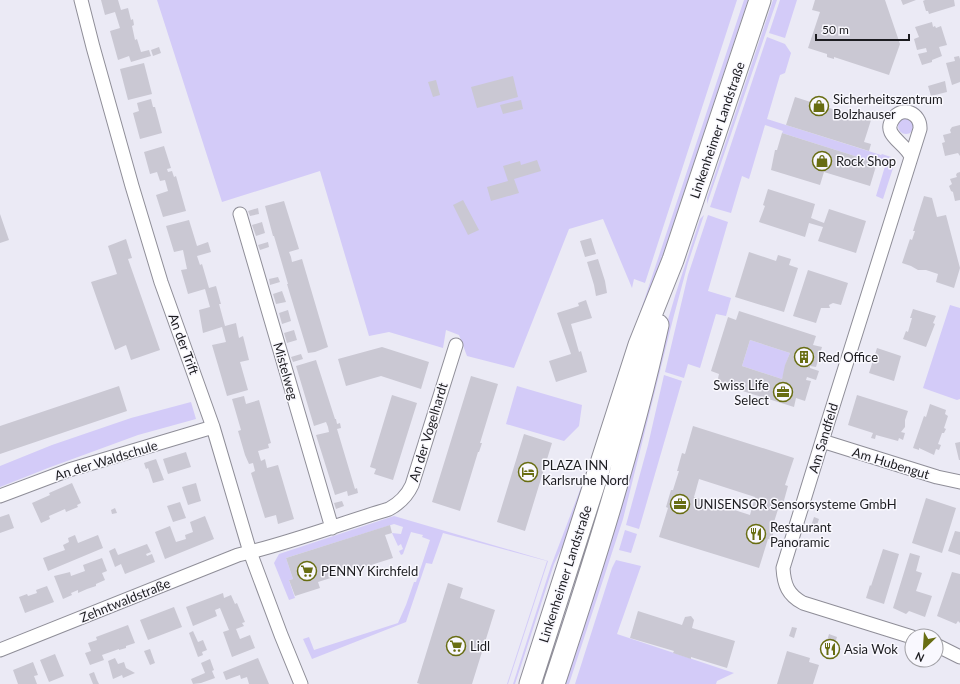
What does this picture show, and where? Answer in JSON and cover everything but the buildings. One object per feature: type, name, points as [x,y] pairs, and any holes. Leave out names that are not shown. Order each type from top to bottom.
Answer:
[{"type":"main road","name":"Linkenheimer Landstraße","points":[[530,684],[639,345],[673,260],[760,0]]},
{"type":"main road","name":"Linkenheimer Landstraße","points":[[554,684],[627,450],[653,349],[673,260]]},
{"type":"street","name":"An der Trift","points":[[81,0],[97,62],[161,282],[213,427],[250,552],[301,684]]},
{"type":"street","name":"Am Sandfeld","points":[[904,635],[803,604],[790,594],[786,587],[784,576],[785,559],[911,157]]},
{"type":"street","name":"Mistelweg","points":[[240,214],[332,528]]},
{"type":"street","name":"An der Vogelhardt","points":[[250,552],[332,528],[389,509],[398,504],[409,492],[412,485],[456,346]]},
{"type":"street","name":"An der Waldschule","points":[[0,496],[69,470],[213,427]]},
{"type":"street","name":"Am Hubengut","points":[[822,441],[937,477],[960,482]]},
{"type":"street","name":"Zehntwaldstraße","points":[[0,650],[238,555],[250,552]]},
{"type":"street","points":[[944,649],[960,656]]},
{"type":"shaded area","points":[[157,0],[737,0],[645,283],[634,279],[632,288],[603,219],[569,229],[514,368],[467,356],[459,335],[446,330],[443,348],[389,332],[369,336],[320,171],[222,202]]},
{"type":"shaded area","points":[[744,0],[748,0],[573,524],[554,564],[515,684],[513,684],[551,566],[588,469]]},
{"type":"shaded area","points":[[773,0],[777,0],[707,204],[707,198]]},
{"type":"shaded area","points":[[780,0],[797,0],[785,38],[769,33]]},
{"type":"shaded area","points":[[767,37],[785,44],[791,53],[785,73],[780,75],[767,119],[891,157],[894,165],[883,199],[876,196],[886,163],[881,161],[880,164],[782,133],[783,131],[765,125],[749,179],[742,176],[731,213],[710,207]]},
{"type":"shaded area","points":[[906,118],[913,123],[914,126],[909,133],[906,134],[899,129],[898,126],[903,119]]},
{"type":"shaded area","points":[[704,215],[688,263],[673,319],[623,519],[569,684],[561,684],[675,296],[700,219]]},
{"type":"shaded area","points":[[708,215],[728,222],[708,291],[731,298],[726,316],[716,314],[700,368],[688,364],[684,378],[665,372],[688,275]]},
{"type":"shaded area","points":[[950,305],[960,308],[960,399],[957,400],[923,388]]},
{"type":"shaded area","points":[[750,340],[790,353],[782,379],[742,366]]},
{"type":"shaded area","points":[[664,375],[682,381],[639,529],[626,525],[648,445]]},
{"type":"shaded area","points":[[517,386],[582,405],[579,426],[564,441],[506,424]]},
{"type":"shaded area","points":[[191,402],[196,419],[138,435],[0,487],[0,466],[52,445],[131,418]]},
{"type":"shaded area","points":[[394,516],[548,561],[508,684],[547,561],[443,533],[432,564],[426,563],[406,622],[312,659],[303,639],[309,637],[314,650],[398,623],[414,582],[416,582],[430,540],[422,537],[423,535],[411,532],[403,554],[401,555],[399,551],[403,549],[401,544],[398,546],[392,533],[401,534],[403,527],[394,524],[286,558],[293,579],[289,580],[295,598],[289,600],[274,563],[279,554]]},
{"type":"shaded area","points":[[625,530],[637,534],[631,553],[619,550]]},
{"type":"shaded area","points":[[616,560],[641,566],[617,634],[734,673],[717,681],[716,684],[575,684],[612,568]]},
{"type":"place","name":"Sicherheitszentrum Bolzhauser","points":[[819,106]]},
{"type":"place","name":"Rock Shop","points":[[822,161]]},
{"type":"place","name":"Red Office","points":[[804,357]]},
{"type":"place","name":"Swiss Life Select","points":[[783,392]]},
{"type":"place","name":"PLAZA INN Karlsruhe Nord","points":[[528,472]]},
{"type":"place","name":"UNISENSOR Sensorsysteme GmbH","points":[[680,504]]},
{"type":"place","name":"Restaurant Panoramic","points":[[756,534]]},
{"type":"place","name":"PENNY Kirchfeld","points":[[307,571]]},
{"type":"place","name":"Lidl","points":[[456,646]]},
{"type":"place","name":"Asia Wok","points":[[830,649]]}]
